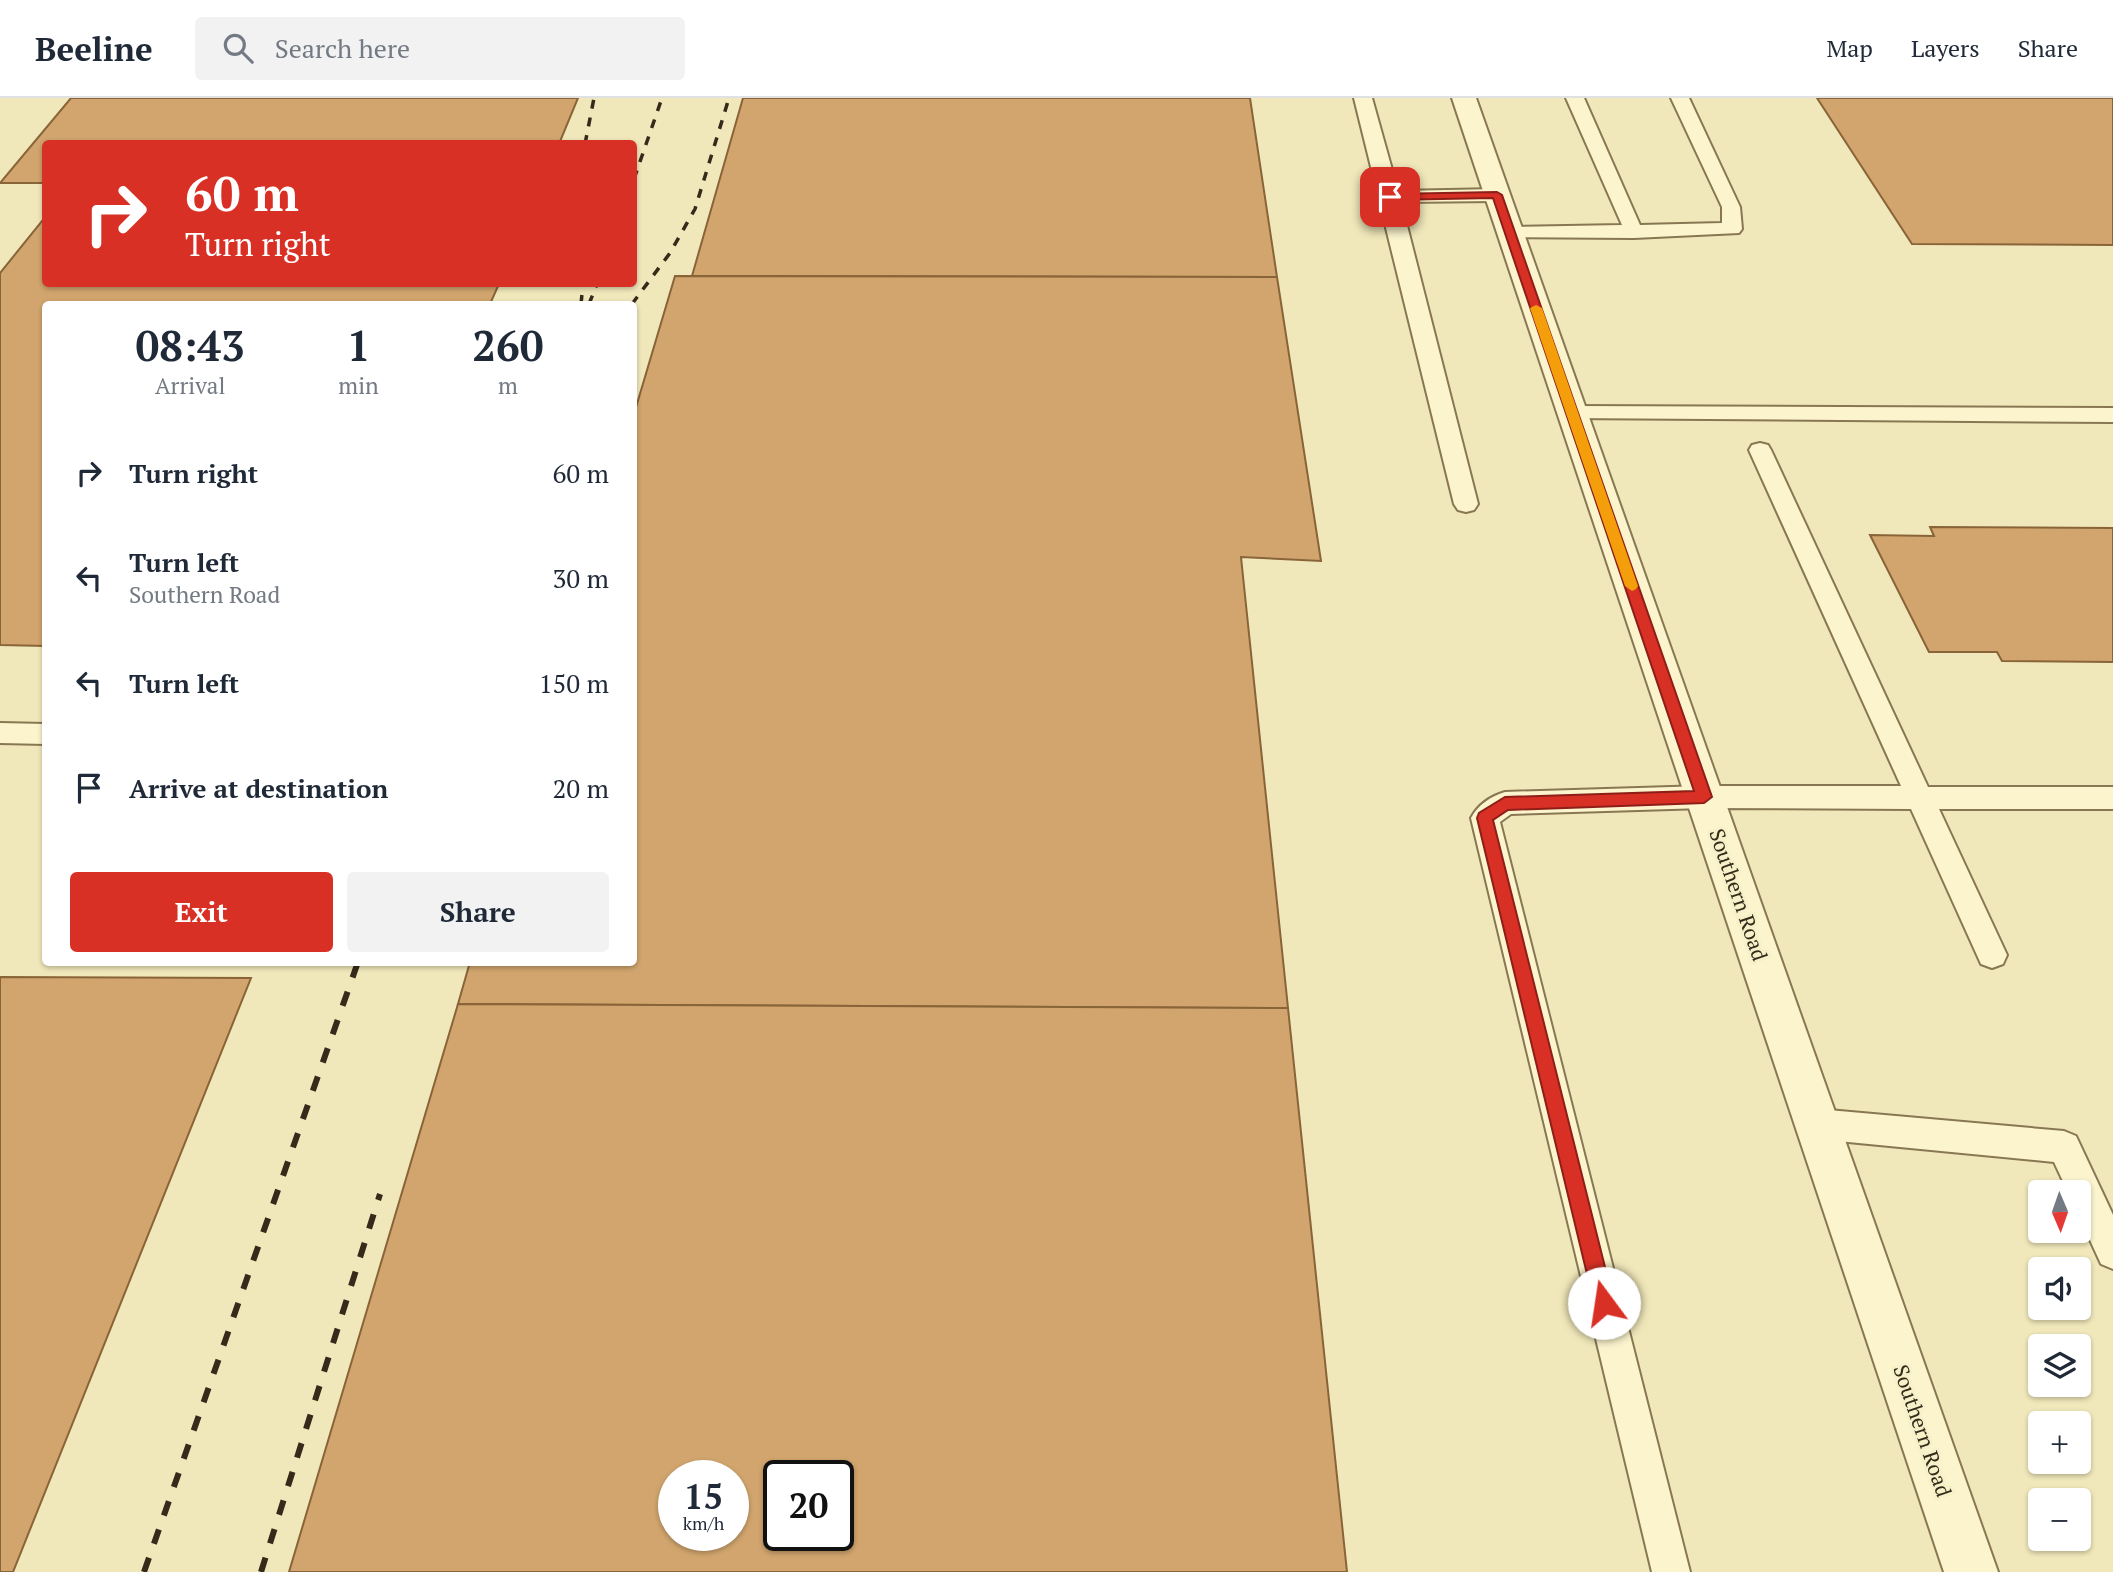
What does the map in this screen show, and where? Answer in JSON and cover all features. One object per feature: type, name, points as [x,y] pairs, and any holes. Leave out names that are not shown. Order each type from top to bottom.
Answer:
[{"type":"street","name":"Southern Road","points":[[1464,98],[1971,1572]]},
{"type":"lane","points":[[1363,98],[1466,504]]},
{"type":"lane","points":[[1575,98],[1634,232]]},
{"type":"lane","points":[[1510,233],[1732,229],[1731,207],[1680,98]]},
{"type":"lane","points":[[1390,197],[1497,195]]},
{"type":"lane","points":[[1572,413],[2113,415]]},
{"type":"lane","points":[[1760,450],[1992,955]]},
{"type":"lane","points":[[0,733],[42,734]]},
{"type":"lane","points":[[1671,1572],[1485,818],[1505,803],[1704,797],[2113,798]]},
{"type":"lane","points":[[1817,1124],[2064,1147],[2113,1252]]},
{"type":"building","points":[[71,98],[578,98],[561,140],[42,140],[42,183],[0,183]]},
{"type":"building","points":[[743,98],[1250,98],[1277,277],[692,276]]},
{"type":"building","points":[[1817,98],[2113,98],[2113,245],[1912,244]]},
{"type":"building","points":[[42,221],[42,287],[498,287],[491,301],[42,301],[42,646],[0,645],[0,273]]},
{"type":"building","points":[[675,276],[1277,277],[1321,561],[1241,557],[1288,1008],[458,1004],[469,966],[637,966],[637,404]]},
{"type":"building","points":[[1930,527],[2113,528],[2113,662],[2002,661],[1997,652],[1929,652],[1870,535],[1934,536]]},
{"type":"building","points":[[0,977],[251,978],[13,1572],[0,1572]]},
{"type":"building","points":[[458,1004],[1288,1008],[1347,1572],[289,1572]]},
{"type":"railway","points":[[586,140],[594,98]]},
{"type":"railway","points":[[637,170],[662,98]]},
{"type":"railway","points":[[634,301],[670,253],[695,209],[729,98]]},
{"type":"railway","points":[[581,301],[583,287]]},
{"type":"railway","points":[[590,301],[596,287]]},
{"type":"railway","points":[[144,1572],[357,966]]},
{"type":"railway","points":[[261,1572],[380,1194]]},
{"type":"slow traffic","points":[[1536,308],[1632,586]]},
{"type":"route","points":[[1390,197],[1497,195],[1704,797],[1505,803],[1485,818],[1604,1303]]}]
